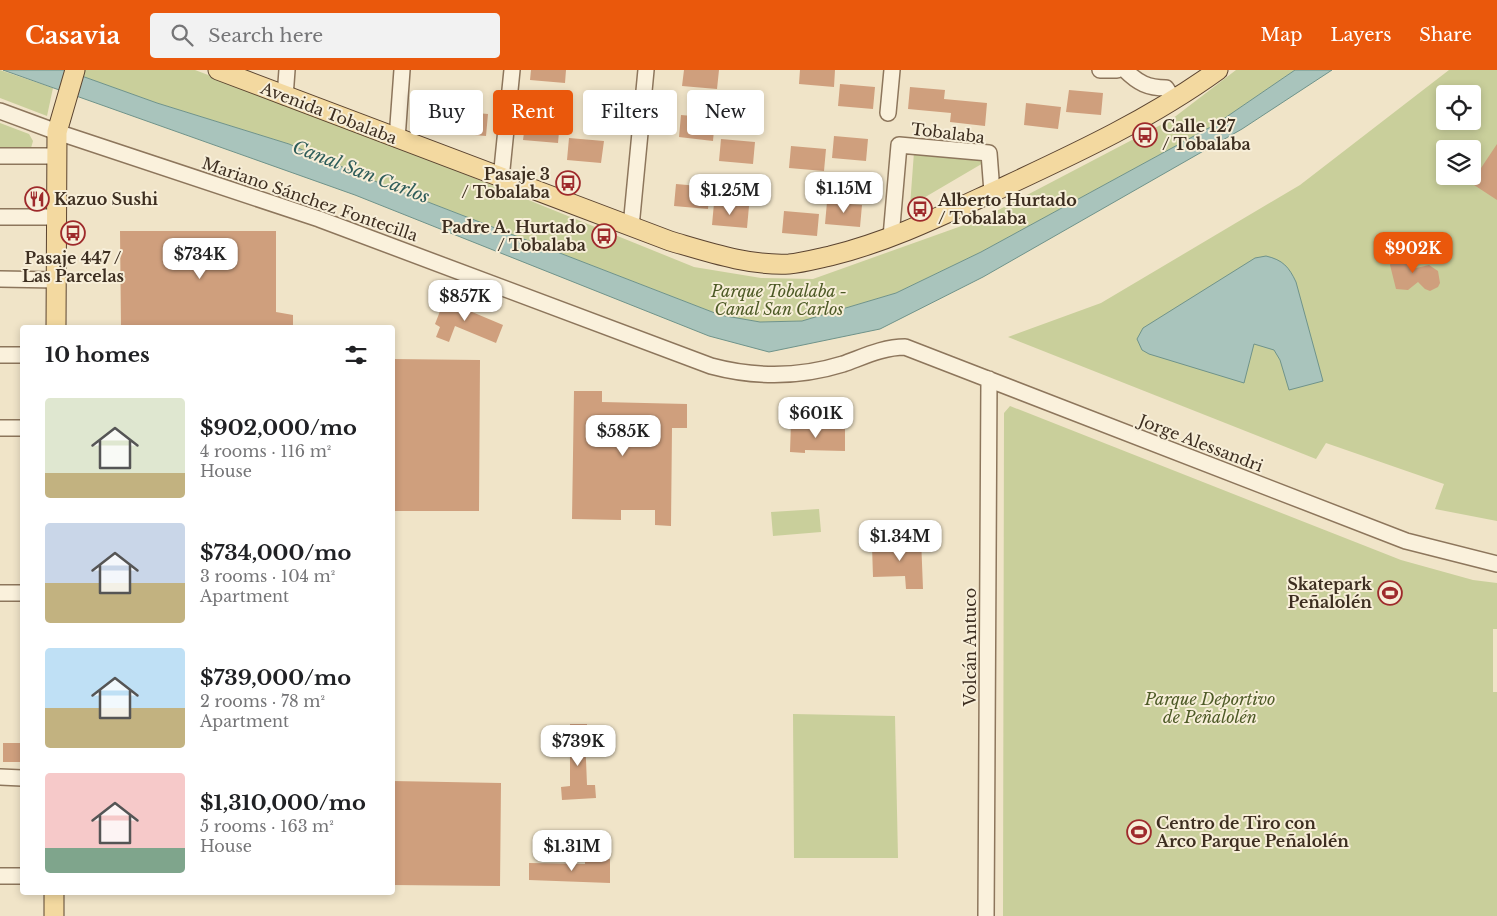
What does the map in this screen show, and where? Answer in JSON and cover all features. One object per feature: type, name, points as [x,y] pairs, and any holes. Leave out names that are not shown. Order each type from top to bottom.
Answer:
[{"type":"main road","points":[[56,325],[57,132],[75,70]]},
{"type":"main road","name":"Avenida Tobalaba","points":[[218,70],[500,179],[631,227],[711,252],[778,264],[791,264],[834,254],[892,237],[1100,140],[1174,100],[1218,70]]},
{"type":"main road","points":[[54,895],[54,916]]},
{"type":"street","points":[[285,97],[287,70]]},
{"type":"street","points":[[397,139],[402,70]]},
{"type":"street","points":[[500,179],[512,70]]},
{"type":"street","points":[[631,227],[646,70]]},
{"type":"street","points":[[888,113],[892,70]]},
{"type":"street","points":[[1100,70],[1117,70]]},
{"type":"street","points":[[1125,70],[1134,79],[1150,88],[1166,88],[1174,100]]},
{"type":"street","name":"Mariano Sánchez Fontecilla","points":[[0,111],[57,132],[318,219],[723,369],[762,375],[800,374],[826,369],[894,347]]},
{"type":"street","name":"Tobalaba","points":[[892,237],[899,145],[989,153],[992,192]]},
{"type":"street","points":[[0,156],[57,156]]},
{"type":"street","points":[[0,217],[57,217]]},
{"type":"street","points":[[0,280],[57,280]]},
{"type":"street","name":"Jorge Alessandri","points":[[894,347],[916,351],[1406,541],[1497,564]]},
{"type":"street","points":[[0,355],[20,355]]},
{"type":"street","name":"Volcán Antuco","points":[[986,916],[989,379]]},
{"type":"street","points":[[0,428],[20,428]]},
{"type":"street","points":[[0,593],[20,593]]},
{"type":"street","points":[[0,777],[20,778]]},
{"type":"street","points":[[0,876],[20,876]]},
{"type":"green space","points":[[0,70],[53,88],[47,116],[0,98]]},
{"type":"green space","name":"Parque Tobalaba - Canal San Carlos","points":[[65,70],[195,70],[388,143],[694,267],[761,278],[813,279],[981,219],[1172,119],[1236,70],[1295,70],[1216,124],[981,252],[896,293],[802,321],[760,322],[720,315],[384,185],[289,144],[157,103]]},
{"type":"green space","points":[[1449,70],[1497,70],[1497,521],[1435,509],[1444,484],[1326,443],[1316,459],[1008,337],[1101,303],[1300,185]]},
{"type":"green space","points":[[0,123],[29,134],[33,141],[31,148],[0,147]]},
{"type":"green space","points":[[914,152],[990,159],[910,206]]},
{"type":"green space","name":"Parque Deportivo de Peñalolén","points":[[1010,406],[1401,560],[1473,580],[1497,583],[1497,629],[1493,629],[1493,692],[1497,692],[1497,916],[1003,916],[1004,413]]},
{"type":"green space","points":[[819,509],[821,532],[773,536],[771,512]]},
{"type":"green space","points":[[793,714],[895,716],[898,858],[794,858]]},
{"type":"water","points":[[3,70],[65,70],[157,103],[289,144],[384,185],[720,315],[760,322],[802,321],[896,293],[981,252],[1216,124],[1295,70],[1332,70],[1242,129],[983,277],[880,329],[769,352],[709,336],[355,195]]},
{"type":"water","points":[[1266,256],[1285,265],[1296,282],[1323,381],[1289,390],[1280,360],[1274,350],[1254,344],[1244,383],[1149,354],[1142,350],[1137,339],[1143,328],[1255,258]]},
{"type":"building","points":[[531,70],[566,70],[565,83],[530,80]]},
{"type":"building","points":[[684,70],[719,70],[717,89],[682,86]]},
{"type":"building","points":[[800,70],[835,70],[834,87],[799,84]]},
{"type":"building","points":[[840,84],[875,87],[873,109],[838,106]]},
{"type":"building","points":[[910,87],[945,90],[944,99],[987,103],[985,126],[950,122],[951,113],[908,109]]},
{"type":"building","points":[[1069,90],[1103,93],[1101,115],[1066,112]]},
{"type":"building","points":[[1026,103],[1061,107],[1058,129],[1024,125]]},
{"type":"building","points":[[483,114],[488,114],[486,136],[474,135],[483,135]]},
{"type":"building","points":[[681,115],[687,116],[687,135],[714,135],[713,141],[679,137]]},
{"type":"building","points":[[524,135],[559,135],[558,143],[523,140]]},
{"type":"building","points":[[834,136],[868,139],[866,161],[832,158]]},
{"type":"building","points":[[569,138],[604,141],[601,163],[567,160]]},
{"type":"building","points":[[721,139],[755,142],[753,164],[719,161]]},
{"type":"building","points":[[1497,144],[1497,200],[1474,185],[1481,185],[1481,168]]},
{"type":"building","points":[[791,146],[826,149],[824,171],[789,168]]},
{"type":"building","points":[[676,184],[710,187],[708,209],[674,206]]},
{"type":"building","points":[[827,202],[862,205],[860,227],[825,224]]},
{"type":"building","points":[[714,203],[749,206],[747,228],[712,225]]},
{"type":"building","points":[[784,211],[819,214],[817,236],[782,233]]},
{"type":"building","points":[[120,231],[276,231],[276,312],[293,315],[293,325],[121,325]]},
{"type":"building","points":[[1399,252],[1407,254],[1412,269],[1429,265],[1438,271],[1440,283],[1438,287],[1430,291],[1418,282],[1408,290],[1396,289],[1390,265],[1394,254]]},
{"type":"building","points":[[452,298],[467,304],[465,309],[503,325],[496,343],[455,326],[449,342],[436,337],[440,327],[435,324],[444,301],[449,303]]},
{"type":"building","points":[[395,359],[480,360],[479,511],[395,511]]},
{"type":"building","points":[[574,391],[602,391],[602,402],[687,404],[687,428],[672,428],[671,526],[655,525],[655,510],[621,510],[621,520],[572,519]]},
{"type":"building","points":[[791,422],[806,423],[806,429],[845,429],[845,451],[805,450],[805,453],[790,452]]},
{"type":"building","points":[[921,538],[923,589],[906,589],[905,576],[873,577],[872,546],[904,545],[904,539]]},
{"type":"building","points":[[570,724],[587,724],[587,735],[585,735],[587,785],[595,785],[596,798],[562,800],[561,787],[570,786]]},
{"type":"building","points":[[3,743],[20,743],[20,762],[3,762]]},
{"type":"building","points":[[395,781],[501,783],[500,886],[395,885]]},
{"type":"building","points":[[585,859],[610,859],[610,883],[529,880],[529,863],[585,864]]},
{"type":"place","name":"Calle 127 / Tobalaba","points":[[1145,135]]},
{"type":"place","name":"Pasaje 3 / Tobalaba","points":[[568,183]]},
{"type":"place","name":"Kazuo Sushi","points":[[37,199]]},
{"type":"place","name":"Alberto Hurtado / Tobalaba","points":[[920,209]]},
{"type":"place","name":"Pasaje 447 / Las Parcelas","points":[[73,233]]},
{"type":"place","name":"Padre A. Hurtado / Tobalaba","points":[[604,236]]},
{"type":"place","name":"Skatepark Peñalolén","points":[[1390,593]]},
{"type":"place","name":"Centro de Tiro con Arco Parque Peñalolén","points":[[1139,832]]},
{"type":"water label","name":"Canal San Carlos","points":[[361,172]]}]
